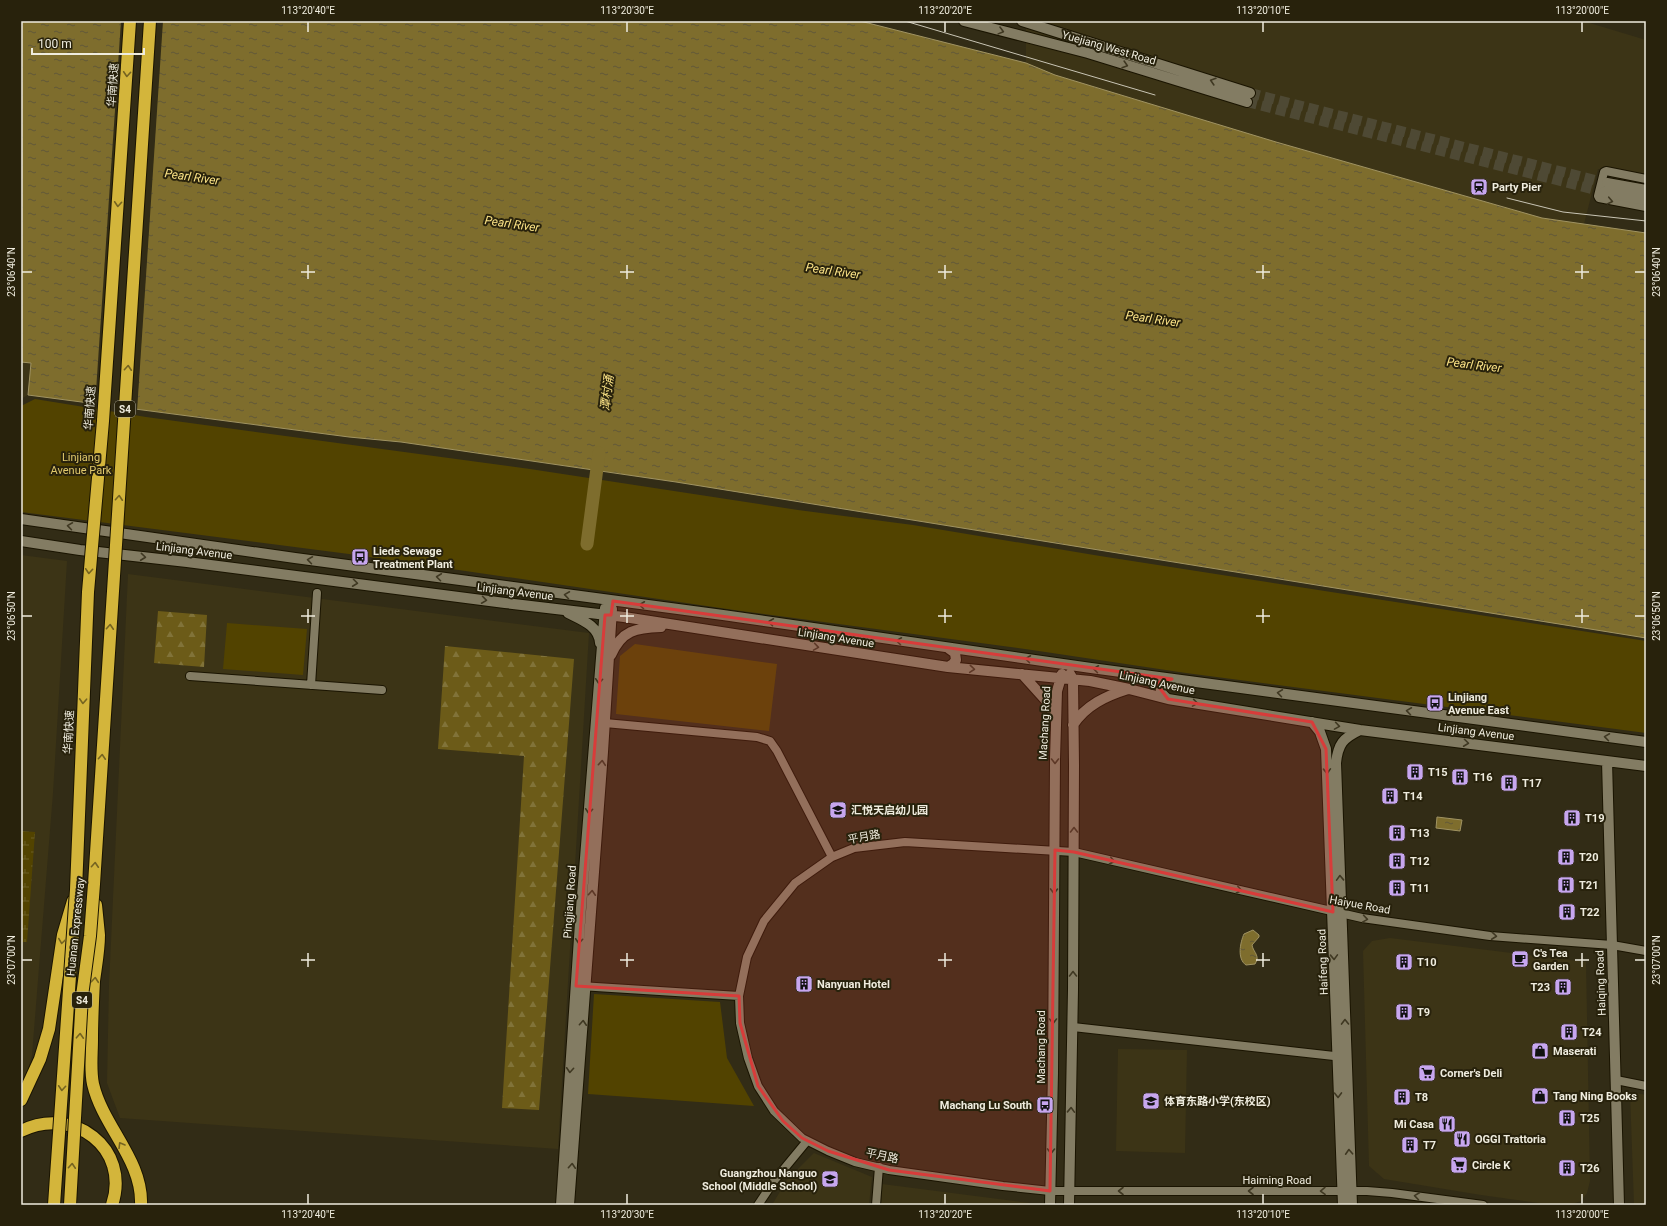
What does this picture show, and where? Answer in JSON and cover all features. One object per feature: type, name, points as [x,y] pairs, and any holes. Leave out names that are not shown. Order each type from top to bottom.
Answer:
[{"type":"highway","name":"Huanan Expressway","points":[[54,1205],[76,890],[88,584],[103,421],[130,21]]},
{"type":"highway","name":"S4","points":[[94,884],[150,21]]},
{"type":"highway","name":"Huanan Expressway","points":[[70,1205],[82,996],[90,936],[94,884]]},
{"type":"highway","points":[[94,884],[99,936],[94,987],[92,1031],[93,1084],[107,1120],[128,1157],[138,1180],[141,1194],[141,1205]]},
{"type":"highway","points":[[21,1100],[40,1058],[49,1029],[63,935],[76,890]]},
{"type":"highway","points":[[21,1131],[43,1123],[56,1122],[69,1125],[89,1133],[108,1154],[112,1164],[115,1188],[112,1205]]},
{"type":"main road","name":"Yuejiang West Road","points":[[964,21],[1248,97],[1022,21]]},
{"type":"main road","points":[[1646,190],[1606,188],[1646,200]]},
{"type":"main road","name":"Linjiang Avenue","points":[[21,519],[609,601],[723,615],[1066,665],[1646,742]]},
{"type":"main road","name":"Linjiang Avenue","points":[[21,541],[80,550],[608,615],[948,667],[1090,681],[1168,699],[1360,730],[1646,766]]},
{"type":"main road","name":"Pingjiang Road","points":[[569,1205],[580,987],[609,601]]},
{"type":"main road","points":[[561,610],[578,618],[595,629],[605,661]]},
{"type":"main road","points":[[720,632],[714,625],[718,616],[723,615]]},
{"type":"main road","points":[[605,661],[619,641],[626,634],[636,629],[682,626]]},
{"type":"main road","points":[[948,648],[955,653],[956,660],[948,667]]},
{"type":"main road","name":"Pingjiang Road","points":[[561,1205],[605,723],[605,661]]},
{"type":"main road","points":[[1066,665],[1073,679],[1074,852],[1073,1027],[1069,1205]]},
{"type":"main road","name":"Machang Road","points":[[1050,1205],[1053,1073],[1056,722],[1057,691],[1066,665]]},
{"type":"main road","points":[[1022,674],[1050,705],[1056,722],[1060,718],[1065,717],[1069,719],[1073,725]]},
{"type":"main road","points":[[1168,699],[1163,696],[1160,686],[1163,681],[1172,679]]},
{"type":"main road","points":[[1073,725],[1088,707],[1112,694],[1129,689]]},
{"type":"main road","name":"Haifeng Road","points":[[1312,722],[1320,732],[1326,749],[1337,913],[1347,1191],[1352,1205]]},
{"type":"main road","name":"Haifeng Road","points":[[1337,913],[1337,752],[1345,739],[1360,730]]},
{"type":"main road","name":"Haiqing Road","points":[[1607,761],[1619,1205]]},
{"type":"main road","name":"Haifeng Road","points":[[1343,1205],[1347,1191]]},
{"type":"street","points":[[1646,179],[1606,171],[1604,172],[1598,196],[1599,198],[1646,207]]},
{"type":"street","points":[[311,685],[318,593]]},
{"type":"street","points":[[190,676],[382,690]]},
{"type":"street","points":[[605,723],[757,737],[770,741],[777,751],[832,857]]},
{"type":"street","name":"平月路","points":[[1070,1191],[1050,1191],[1003,1186],[878,1168],[855,1162],[807,1141],[787,1125],[774,1111],[758,1086],[748,1058],[740,1023],[739,996],[747,957],[764,921],[795,883],[832,857],[854,848],[905,842],[1074,852]]},
{"type":"street","name":"Haiyue Road","points":[[1074,852],[1362,918],[1490,936],[1612,945],[1646,951]]},
{"type":"street","points":[[580,987],[739,996]]},
{"type":"street","points":[[1073,1027],[1342,1057]]},
{"type":"street","points":[[1616,1080],[1646,1086]]},
{"type":"street","points":[[758,1205],[774,1181],[807,1141]]},
{"type":"street","points":[[876,1205],[878,1168]]},
{"type":"street","name":"Haiming Road","points":[[1070,1191],[1347,1191],[1392,1193],[1483,1205]]},
{"type":"highlighted area","points":[[613,601],[1172,679],[1156,683],[1168,699],[1312,722],[1326,749],[1333,912],[1074,852],[1055,850],[1050,1191],[889,1170],[828,1151],[802,1138],[783,1121],[758,1086],[740,1023],[739,996],[576,986],[605,615],[611,615]]},
{"type":"shaded area","points":[[1026,21],[1583,21],[1646,40],[1646,177],[1598,169],[1584,224],[1542,218],[1276,142],[1055,75],[1026,63]]},
{"type":"shaded area","points":[[21,362],[31,363],[28,395],[21,399]]},
{"type":"shaded area","points":[[21,555],[67,561],[53,793],[32,1055],[27,1073],[21,1083]]},
{"type":"shaded area","points":[[128,574],[589,633],[558,1149],[120,1118],[107,1083],[109,985]]},
{"type":"shaded area","points":[[1390,938],[1586,962],[1590,1181],[1587,1193],[1581,1201],[1572,1204],[1553,1205],[1384,1179],[1369,1166],[1363,951],[1372,941]]},
{"type":"shaded area","name":"体育东路小学(东校区)","points":[[1118,1049],[1187,1050],[1185,1153],[1116,1151]]},
{"type":"shaded area","points":[[1630,1092],[1646,1095],[1646,1205],[1634,1205]]},
{"type":"shaded area","name":"Guangzhou Nanguo School (Middle School)","points":[[814,1153],[872,1177],[869,1205],[772,1205],[787,1180]]},
{"type":"shaded area","points":[[882,1184],[1029,1203],[1029,1205],[881,1205]]},
{"type":"green space","name":"Linjiang Avenue Park","points":[[35,399],[146,417],[530,469],[798,510],[913,525],[1100,556],[1646,641],[1646,733],[1186,673],[1032,650],[741,611],[349,554],[21,512],[21,406]]},
{"type":"green space","points":[[158,611],[207,615],[204,667],[154,663]]},
{"type":"green space","points":[[227,623],[307,629],[303,675],[223,669]]},
{"type":"green space","points":[[635,644],[777,664],[769,731],[616,714],[620,656]]},
{"type":"green space","points":[[445,646],[574,659],[539,1110],[502,1108],[524,756],[438,749]]},
{"type":"green space","points":[[21,831],[35,832],[27,942],[21,942]]},
{"type":"green space","points":[[594,994],[720,1002],[727,1058],[754,1106],[588,1094]]},
{"type":"water","name":"Pearl River","points":[[21,21],[860,21],[1026,63],[1055,75],[1276,142],[1542,218],[1646,233],[1646,638],[676,482],[401,442],[349,437],[28,395],[31,363],[21,362]]},
{"type":"water","points":[[1437,817],[1462,820],[1460,831],[1436,828]]},
{"type":"water","points":[[1253,930],[1259,935],[1252,945],[1257,956],[1257,960],[1255,964],[1246,965],[1241,959],[1240,955],[1241,942],[1244,934]]},
{"type":"pier","points":[[121,21],[163,21],[137,411],[95,406]]},
{"type":"waterway","name":"潭村涌","points":[[587,544],[599,453]]},
{"type":"tunnel","points":[[1250,93],[1607,183]]},
{"type":"tunnel","points":[[1247,102],[1604,192]]},
{"type":"tram line","points":[[905,21],[1155,95]]},
{"type":"tram line","points":[[1507,198],[1563,212],[1646,221]]},
{"type":"place","name":"Party Pier","points":[[1479,187]]},
{"type":"place","name":"Liede Sewage Treatment Plant","points":[[360,557]]},
{"type":"place","name":"Linjiang Avenue East","points":[[1435,703]]},
{"type":"place","name":"T15","points":[[1415,772]]},
{"type":"place","name":"T16","points":[[1460,777]]},
{"type":"place","name":"T17","points":[[1509,783]]},
{"type":"place","name":"T14","points":[[1390,796]]},
{"type":"place","name":"汇悦天启幼儿园","points":[[838,810]]},
{"type":"place","name":"T19","points":[[1572,818]]},
{"type":"place","name":"T13","points":[[1397,833]]},
{"type":"place","name":"T20","points":[[1566,857]]},
{"type":"place","name":"T12","points":[[1397,861]]},
{"type":"place","name":"T21","points":[[1566,885]]},
{"type":"place","name":"T11","points":[[1397,888]]},
{"type":"place","name":"T22","points":[[1567,912]]},
{"type":"place","name":"C's Tea Garden","points":[[1520,959]]},
{"type":"place","name":"T10","points":[[1404,962]]},
{"type":"place","name":"Nanyuan Hotel","points":[[804,984]]},
{"type":"place","name":"T23","points":[[1563,987]]},
{"type":"place","name":"T9","points":[[1404,1012]]},
{"type":"place","name":"T24","points":[[1569,1032]]},
{"type":"place","name":"Maserati","points":[[1540,1051]]},
{"type":"place","name":"Corner's Deli","points":[[1427,1073]]},
{"type":"place","name":"Tang Ning Books","points":[[1540,1096]]},
{"type":"place","name":"T8","points":[[1402,1097]]},
{"type":"place","name":"体育东路小学(东校区)","points":[[1151,1101]]},
{"type":"place","name":"Machang Lu South","points":[[1045,1105]]},
{"type":"place","name":"T25","points":[[1567,1118]]},
{"type":"place","name":"Mi Casa","points":[[1447,1124]]},
{"type":"place","name":"OGGI Trattoria","points":[[1462,1139]]},
{"type":"place","name":"T7","points":[[1410,1145]]},
{"type":"place","name":"Circle K","points":[[1459,1165]]},
{"type":"place","name":"T26","points":[[1567,1168]]},
{"type":"place","name":"Guangzhou Nanguo School (Middle School)","points":[[830,1179]]}]
